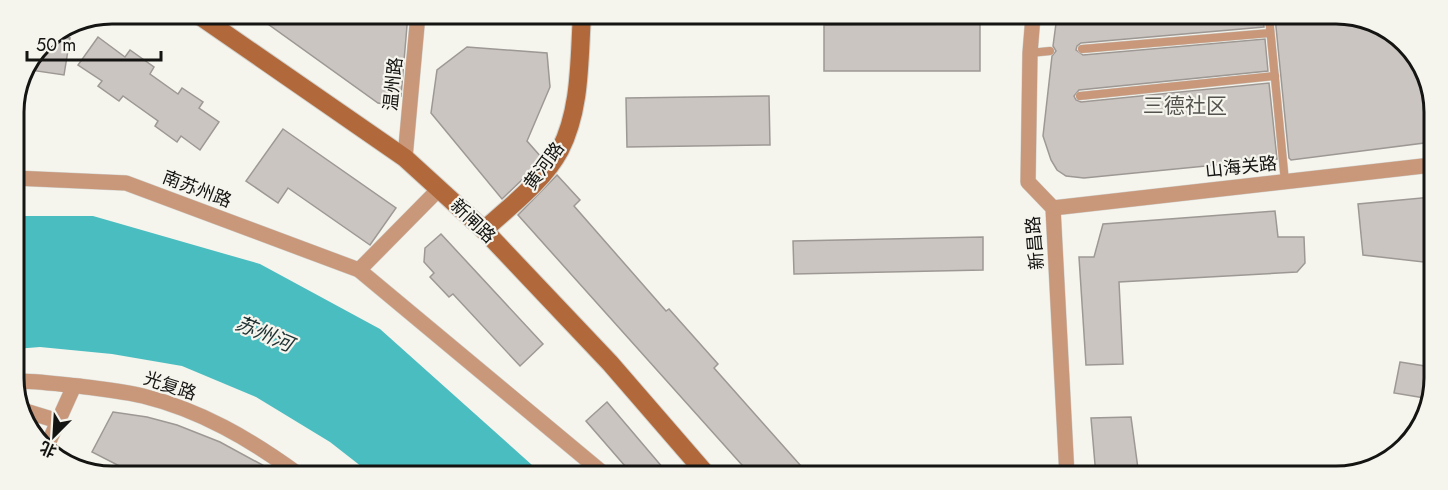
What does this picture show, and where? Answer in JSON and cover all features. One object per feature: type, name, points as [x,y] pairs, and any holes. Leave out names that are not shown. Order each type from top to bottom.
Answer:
[{"type":"main road","name":"新闸路","points":[[211,24],[405,158],[484,230],[610,363],[699,466]]},
{"type":"main road","name":"黄河路","points":[[484,230],[529,189],[559,151],[572,122],[581,24]]},
{"type":"street","name":"温州路","points":[[405,158],[417,24]]},
{"type":"street","name":"新昌路","points":[[1032,24],[1028,182],[1053,208],[1066,466]]},
{"type":"street","name":"山海关路","points":[[1053,208],[1424,166]]},
{"type":"street","name":"南苏州路","points":[[24,178],[126,183],[359,270],[594,466]]},
{"type":"street","points":[[359,270],[439,189]]},
{"type":"street","name":"光复路","points":[[24,382],[142,396],[183,409],[244,437],[286,466]]},
{"type":"street","points":[[50,440],[74,386]]},
{"type":"street","points":[[32,413],[58,421]]},
{"type":"lane","points":[[1269,24],[1285,182]]},
{"type":"lane","points":[[1082,49],[1270,33]]},
{"type":"lane","points":[[1030,53],[1050,51]]},
{"type":"lane","points":[[1080,96],[1275,76]]},
{"type":"water","name":"苏州河","points":[[24,216],[93,216],[260,264],[380,329],[533,466],[361,466],[330,442],[256,397],[182,366],[112,354],[40,347],[24,348]]},
{"type":"building","points":[[268,24],[407,24],[401,96],[389,105],[378,103]]},
{"type":"building","points":[[980,24],[980,71],[824,71],[824,25]]},
{"type":"building","points":[[1056,24],[1264,24],[1264,27],[1081,43],[1076,50],[1083,55],[1265,39],[1268,71],[1079,90],[1074,96],[1081,102],[1269,83],[1277,159],[1084,178],[1066,176],[1057,170],[1051,160],[1043,136],[1052,56],[1056,51],[1053,46]]},
{"type":"building","points":[[1276,24],[1336,24],[1358,27],[1380,36],[1402,54],[1415,73],[1422,95],[1424,143],[1291,160]]},
{"type":"building","points":[[66,37],[70,38],[64,75],[35,71],[54,46]]},
{"type":"building","points":[[98,37],[125,57],[130,50],[154,67],[150,74],[178,94],[182,88],[203,102],[199,108],[219,122],[200,150],[181,136],[177,142],[155,126],[158,121],[123,96],[119,101],[98,86],[102,81],[78,65]]},
{"type":"building","points":[[467,47],[547,53],[550,87],[527,141],[542,158],[502,199],[431,113],[437,70]]},
{"type":"building","points":[[769,96],[770,145],[627,147],[626,98]]},
{"type":"building","points":[[283,129],[396,208],[370,245],[288,188],[278,203],[246,181]]},
{"type":"building","points":[[557,175],[580,200],[574,206],[666,311],[669,309],[718,364],[714,368],[801,466],[743,466],[518,215]]},
{"type":"building","points":[[1424,198],[1424,262],[1363,255],[1358,204]]},
{"type":"building","points":[[1275,211],[1278,237],[1304,237],[1305,263],[1297,272],[1119,282],[1123,364],[1086,365],[1079,257],[1094,257],[1103,224]]},
{"type":"building","points":[[441,234],[543,344],[520,366],[453,294],[449,297],[430,277],[434,273],[424,262],[425,248]]},
{"type":"building","points":[[983,237],[983,270],[794,274],[793,241]]},
{"type":"building","points":[[1400,362],[1424,366],[1421,397],[1394,393]]},
{"type":"building","points":[[607,402],[661,466],[625,466],[586,421]]},
{"type":"building","points":[[113,412],[147,417],[177,425],[220,442],[264,466],[119,466],[92,452]]},
{"type":"building","points":[[1131,417],[1138,466],[1095,466],[1091,418]]},
{"type":"district","name":"三德社区","points":[[1185,106]]}]
